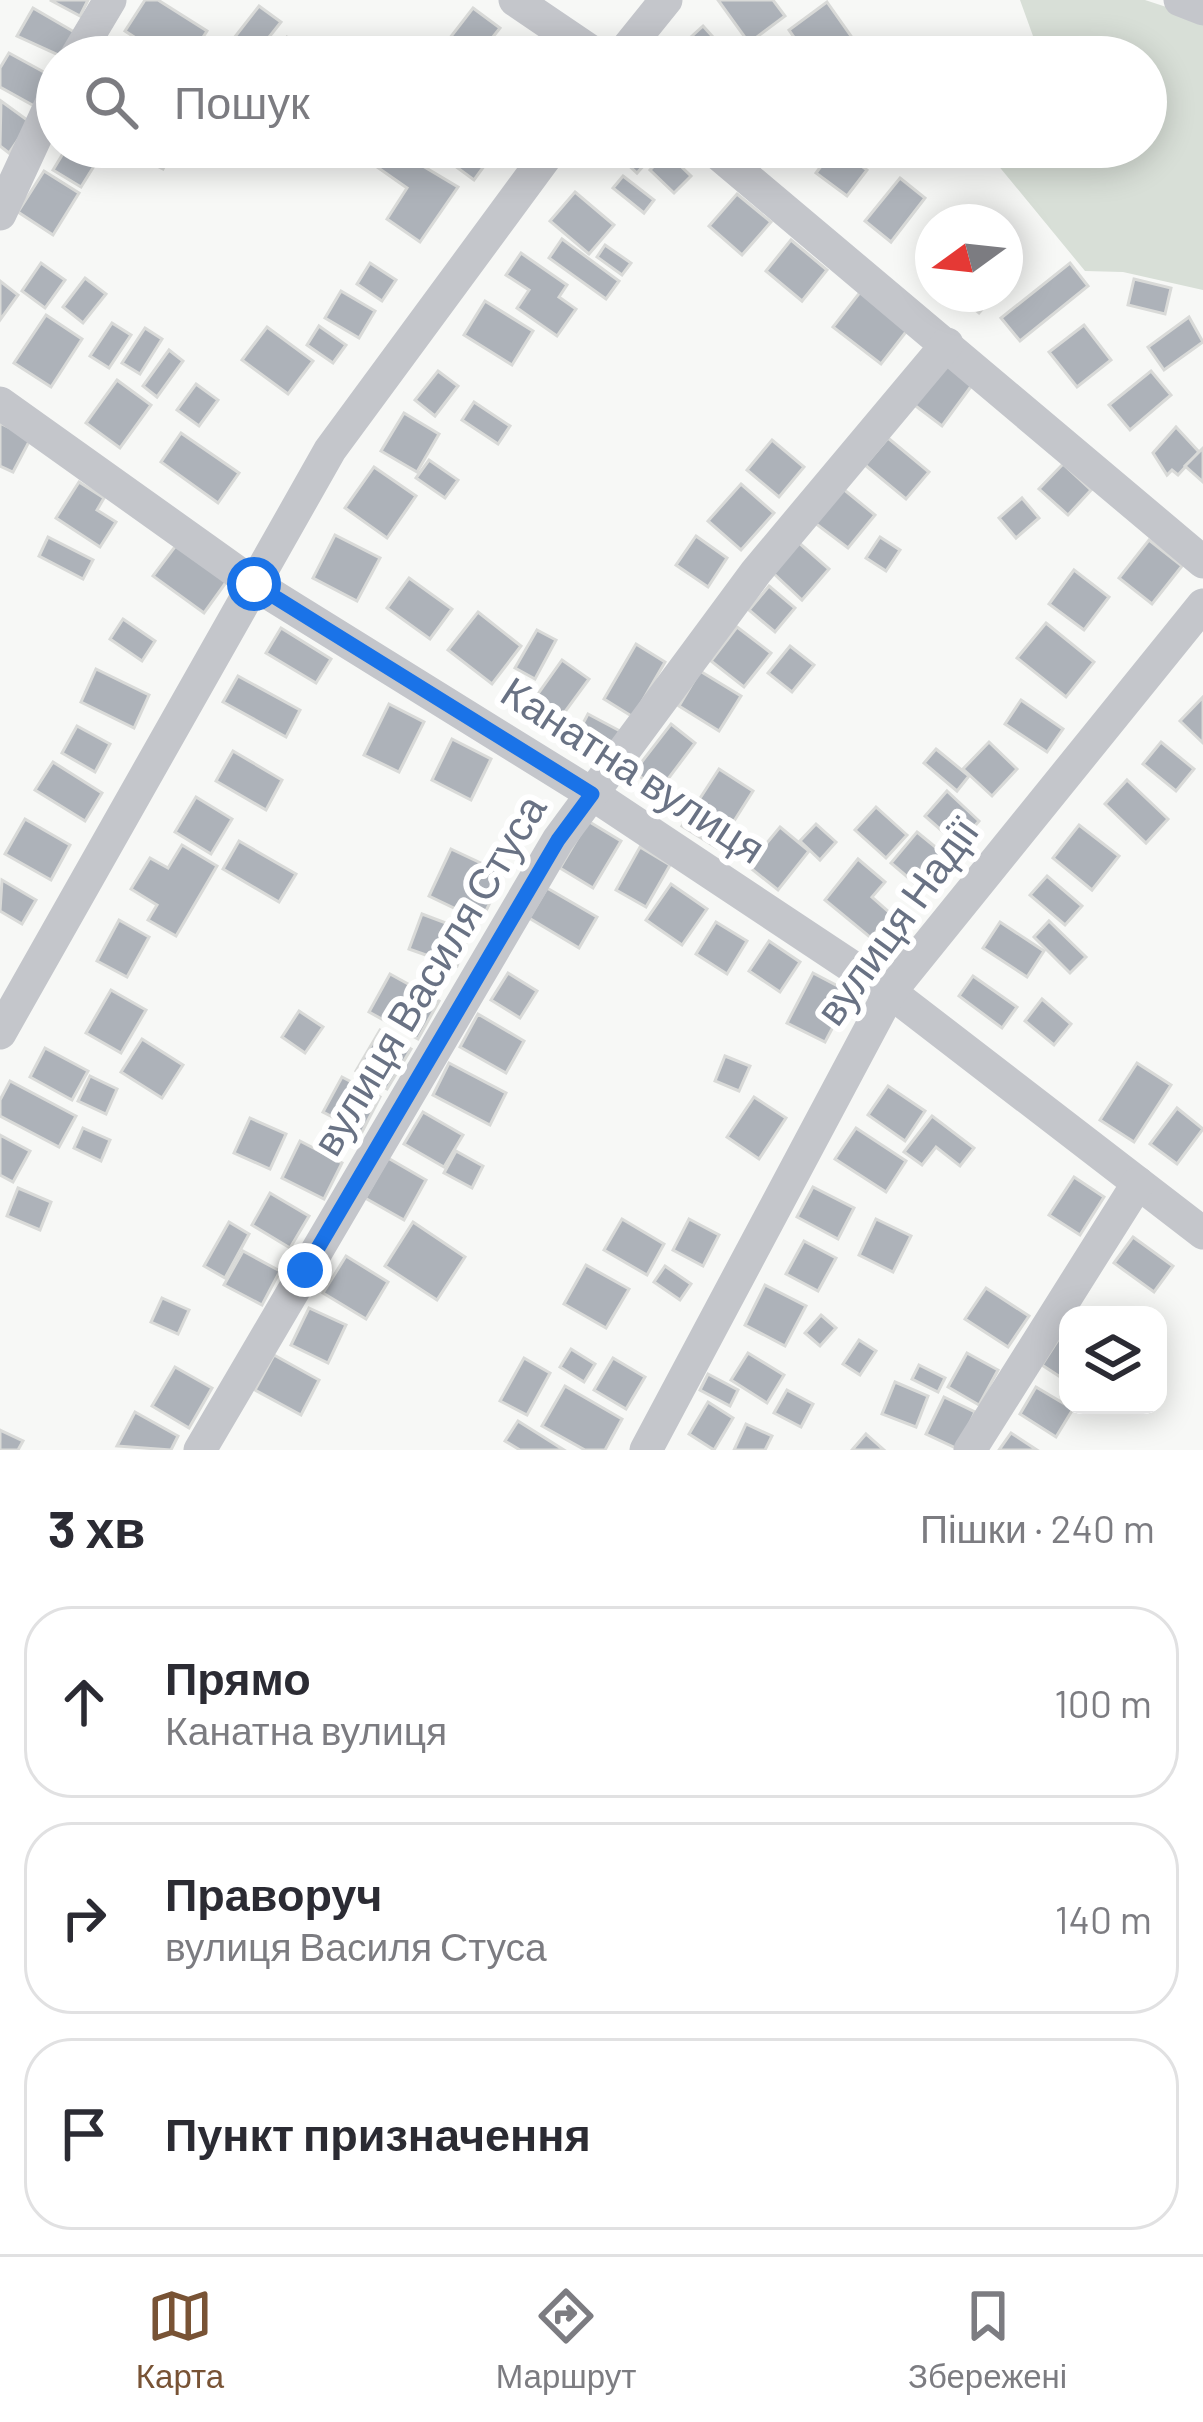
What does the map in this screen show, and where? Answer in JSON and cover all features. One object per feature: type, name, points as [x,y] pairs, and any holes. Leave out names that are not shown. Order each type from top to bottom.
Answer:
[{"type":"street","points":[[89,36],[110,0]]},
{"type":"street","points":[[515,0],[568,36]]},
{"type":"street","points":[[1180,0],[1203,9]]},
{"type":"street","points":[[636,36],[661,2]]},
{"type":"street","points":[[0,214],[36,136]]},
{"type":"street","points":[[0,1033],[330,450],[538,168]]},
{"type":"street","points":[[735,168],[1203,562]]},
{"type":"street","name":"вулиця Василя Стуса","points":[[200,1450],[558,840],[756,572],[947,344]]},
{"type":"street","name":"Канатна вулиця","points":[[0,403],[254,584],[592,794],[890,992],[1203,1233]]},
{"type":"street","name":"вулиця Надії","points":[[646,1450],[890,992],[1203,605]]},
{"type":"street","points":[[970,1450],[1138,1184]]},
{"type":"shaded area","points":[[1020,0],[1145,0],[1203,19],[1203,290],[1123,272],[1085,271],[1000,168],[1167,168],[1167,36],[1033,36]]},
{"type":"building","points":[[50,0],[88,0],[80,16]]},
{"type":"building","points":[[145,0],[158,0],[207,31],[204,36],[133,36],[125,31]]},
{"type":"building","points":[[718,0],[773,0],[785,16],[758,36],[744,36]]},
{"type":"building","points":[[827,2],[851,36],[793,36],[789,30]]},
{"type":"building","points":[[259,6],[281,22],[270,36],[236,36]]},
{"type":"building","points":[[33,8],[76,33],[36,36],[36,45],[17,36]]},
{"type":"building","points":[[473,8],[500,28],[494,36],[451,36]]},
{"type":"building","points":[[703,26],[712,36],[692,36]]},
{"type":"building","points":[[9,53],[36,68],[36,107],[0,87],[0,68]]},
{"type":"building","points":[[1,101],[30,122],[9,153],[0,146]]},
{"type":"building","points":[[54,168],[93,168],[81,187]]},
{"type":"building","points":[[378,168],[426,168],[458,187],[420,242],[387,219],[407,188]]},
{"type":"building","points":[[458,168],[483,168],[474,180]]},
{"type":"building","points":[[683,168],[691,176],[674,193],[650,170]]},
{"type":"building","points":[[820,168],[867,170],[847,196],[816,173]]},
{"type":"building","points":[[44,171],[79,193],[53,235],[18,212]]},
{"type":"building","points":[[623,176],[654,200],[644,213],[613,188]]},
{"type":"building","points":[[900,178],[925,198],[915,204],[915,211],[891,242],[865,221]]},
{"type":"building","points":[[575,192],[614,225],[589,254],[550,221]]},
{"type":"building","points":[[737,194],[771,222],[742,255],[709,226]]},
{"type":"building","points":[[562,239],[619,281],[606,299],[549,258]]},
{"type":"building","points":[[791,240],[827,270],[802,301],[766,271]]},
{"type":"building","points":[[605,245],[631,263],[622,275],[597,257]]},
{"type":"building","points":[[521,253],[567,285],[559,297],[576,309],[557,336],[517,308],[529,290],[506,275]]},
{"type":"building","points":[[41,263],[65,280],[45,308],[22,291]]},
{"type":"building","points":[[370,263],[396,280],[382,301],[357,284]]},
{"type":"building","points":[[1070,263],[1088,286],[1020,341],[1001,318],[1009,312],[1023,312],[1023,300]]},
{"type":"building","points":[[85,278],[106,294],[83,323],[63,307]]},
{"type":"building","points":[[1134,279],[1171,288],[1165,314],[1128,305]]},
{"type":"building","points":[[0,281],[18,295],[0,320]]},
{"type":"building","points":[[341,291],[375,311],[359,338],[325,318]]},
{"type":"building","points":[[861,291],[909,328],[881,364],[833,327]]},
{"type":"building","points":[[485,301],[533,331],[512,365],[464,335]]},
{"type":"building","points":[[46,315],[82,339],[51,387],[14,363]]},
{"type":"building","points":[[1189,317],[1203,342],[1164,370],[1148,347]]},
{"type":"building","points":[[112,323],[131,335],[109,368],[90,356]]},
{"type":"building","points":[[1084,325],[1111,360],[1077,387],[1049,352]]},
{"type":"building","points":[[319,326],[346,345],[333,363],[307,345]]},
{"type":"building","points":[[267,327],[313,361],[288,394],[242,360]]},
{"type":"building","points":[[145,328],[162,339],[140,374],[122,363]]},
{"type":"building","points":[[169,350],[183,361],[157,397],[143,386]]},
{"type":"building","points":[[945,359],[975,381],[942,426],[913,404]]},
{"type":"building","points":[[438,371],[458,386],[435,416],[415,400]]},
{"type":"building","points":[[1151,371],[1171,395],[1130,430],[1109,405]]},
{"type":"building","points":[[117,380],[151,405],[120,448],[86,423]]},
{"type":"building","points":[[196,384],[218,400],[199,426],[177,410]]},
{"type":"building","points":[[474,402],[510,426],[498,444],[462,420]]},
{"type":"building","points":[[404,413],[439,434],[417,472],[381,451]]},
{"type":"building","points":[[0,423],[31,438],[13,472],[0,466]]},
{"type":"building","points":[[1176,427],[1199,452],[1178,475],[1172,470],[1167,475],[1153,453]]},
{"type":"building","points":[[181,433],[239,473],[218,503],[161,462]]},
{"type":"building","points":[[888,438],[929,472],[906,499],[865,465]]},
{"type":"building","points":[[772,440],[804,467],[779,497],[747,470]]},
{"type":"building","points":[[1203,448],[1203,482],[1185,466]]},
{"type":"building","points":[[429,460],[458,480],[445,498],[416,478]]},
{"type":"building","points":[[1063,464],[1091,490],[1068,515],[1039,489]]},
{"type":"building","points":[[374,467],[416,496],[387,538],[345,508]]},
{"type":"building","points":[[79,482],[104,498],[97,510],[116,522],[100,547],[56,518]]},
{"type":"building","points":[[741,484],[774,513],[741,550],[708,521]]},
{"type":"building","points":[[842,488],[875,515],[848,548],[815,523]]},
{"type":"building","points":[[1022,498],[1039,518],[1016,538],[999,518]]},
{"type":"building","points":[[335,535],[380,558],[357,601],[313,578]]},
{"type":"building","points":[[696,536],[727,558],[708,587],[676,565]]},
{"type":"building","points":[[48,537],[93,560],[83,579],[39,556]]},
{"type":"building","points":[[880,537],[900,550],[886,571],[866,558]]},
{"type":"building","points":[[1149,540],[1182,566],[1152,604],[1119,578]]},
{"type":"building","points":[[798,542],[829,569],[802,600],[772,572]]},
{"type":"building","points":[[177,544],[227,581],[204,613],[153,576]]},
{"type":"building","points":[[1074,570],[1109,597],[1084,630],[1049,604]]},
{"type":"building","points":[[409,578],[452,609],[430,639],[387,608]]},
{"type":"building","points":[[769,586],[795,608],[775,632],[749,610]]},
{"type":"building","points":[[478,612],[521,646],[492,684],[448,650]]},
{"type":"building","points":[[123,619],[155,641],[142,661],[110,639]]},
{"type":"building","points":[[1046,623],[1094,662],[1066,697],[1017,658]]},
{"type":"building","points":[[737,627],[771,653],[744,687],[711,661]]},
{"type":"building","points":[[281,628],[331,659],[316,683],[266,653]]},
{"type":"building","points":[[537,630],[556,640],[535,679],[515,668]]},
{"type":"building","points":[[636,644],[665,662],[633,717],[604,699]]},
{"type":"building","points":[[790,646],[814,665],[792,692],[768,673]]},
{"type":"building","points":[[562,660],[589,679],[559,720],[533,701]]},
{"type":"building","points":[[96,669],[149,695],[134,728],[81,702]]},
{"type":"building","points":[[700,671],[741,696],[719,731],[679,706]]},
{"type":"building","points":[[238,676],[300,710],[286,737],[223,702]]},
{"type":"building","points":[[1203,697],[1203,743],[1180,721]]},
{"type":"building","points":[[1021,700],[1063,729],[1047,752],[1005,724]]},
{"type":"building","points":[[389,704],[424,722],[399,772],[364,755]]},
{"type":"building","points":[[588,714],[620,731],[603,763],[571,746]]},
{"type":"building","points":[[671,724],[695,743],[659,791],[634,772]]},
{"type":"building","points":[[77,726],[110,744],[95,772],[62,753]]},
{"type":"building","points":[[452,739],[491,759],[471,800],[432,780]]},
{"type":"building","points":[[989,742],[1017,769],[992,796],[963,769]]},
{"type":"building","points":[[1161,742],[1194,769],[1176,791],[1143,764]]},
{"type":"building","points":[[936,749],[969,776],[957,791],[924,763]]},
{"type":"building","points":[[233,751],[282,780],[266,810],[216,781]]},
{"type":"building","points":[[53,762],[102,793],[85,821],[35,790]]},
{"type":"building","points":[[719,769],[753,791],[717,848],[682,826]]},
{"type":"building","points":[[1127,780],[1168,819],[1146,843],[1105,804]]},
{"type":"building","points":[[947,791],[979,821],[958,845],[925,816]]},
{"type":"building","points":[[196,797],[232,819],[211,854],[175,832]]},
{"type":"building","points":[[876,807],[907,835],[886,858],[855,830]]},
{"type":"building","points":[[25,819],[70,845],[51,880],[5,854]]},
{"type":"building","points":[[588,821],[621,841],[593,888],[560,868]]},
{"type":"building","points":[[816,824],[836,842],[820,860],[800,841]]},
{"type":"building","points":[[1079,825],[1119,856],[1092,890],[1053,858]]},
{"type":"building","points":[[780,827],[809,851],[778,890],[748,866]]},
{"type":"building","points":[[917,832],[950,859],[924,891],[891,863]]},
{"type":"building","points":[[239,841],[296,874],[279,902],[223,869]]},
{"type":"building","points":[[182,845],[217,866],[176,936],[148,920],[157,905],[131,889],[150,858],[168,868]]},
{"type":"building","points":[[640,847],[670,865],[646,907],[616,890]]},
{"type":"building","points":[[451,849],[504,874],[481,921],[429,896]]},
{"type":"building","points":[[858,859],[885,882],[872,897],[891,914],[871,938],[825,900]]},
{"type":"building","points":[[1047,876],[1082,906],[1065,925],[1030,895]]},
{"type":"building","points":[[2,880],[36,900],[22,924],[0,911]]},
{"type":"building","points":[[671,884],[707,909],[682,945],[646,920]]},
{"type":"building","points":[[547,888],[597,917],[579,948],[529,918]]},
{"type":"building","points":[[422,914],[470,932],[457,966],[409,949]]},
{"type":"building","points":[[119,920],[149,937],[127,977],[97,961]]},
{"type":"building","points":[[1049,921],[1086,957],[1070,973],[1034,937]]},
{"type":"building","points":[[716,922],[747,941],[727,974],[696,954]]},
{"type":"building","points":[[1000,922],[1044,951],[1027,977],[983,948]]},
{"type":"building","points":[[769,941],[800,962],[780,992],[749,971]]},
{"type":"building","points":[[508,973],[537,991],[520,1018],[491,1000]]},
{"type":"building","points":[[813,973],[851,993],[825,1042],[787,1023]]},
{"type":"building","points":[[390,974],[439,1001],[418,1039],[369,1012]]},
{"type":"building","points":[[973,976],[1017,1007],[1002,1028],[959,996]]},
{"type":"building","points":[[111,990],[146,1010],[121,1053],[86,1033]]},
{"type":"building","points":[[1042,999],[1071,1024],[1054,1045],[1025,1021]]},
{"type":"building","points":[[299,1011],[323,1027],[305,1053],[282,1037]]},
{"type":"building","points":[[478,1014],[524,1041],[506,1073],[460,1047]]},
{"type":"building","points":[[380,1030],[411,1049],[387,1089],[356,1071]]},
{"type":"building","points":[[142,1039],[183,1065],[162,1098],[121,1072]]},
{"type":"building","points":[[45,1048],[88,1071],[72,1100],[30,1077]]},
{"type":"building","points":[[725,1056],[750,1066],[739,1091],[715,1081]]},
{"type":"building","points":[[449,1063],[506,1093],[490,1125],[433,1095]]},
{"type":"building","points":[[1137,1063],[1171,1085],[1134,1142],[1100,1120]]},
{"type":"building","points":[[90,1076],[117,1089],[106,1114],[78,1101]]},
{"type":"building","points":[[342,1077],[380,1097],[362,1132],[323,1112]]},
{"type":"building","points":[[10,1081],[76,1116],[59,1147],[0,1116],[0,1100]]},
{"type":"building","points":[[888,1086],[925,1111],[905,1141],[868,1115]]},
{"type":"building","points":[[754,1097],[786,1118],[759,1159],[727,1137]]},
{"type":"building","points":[[1177,1108],[1203,1129],[1177,1164],[1150,1144]]},
{"type":"building","points":[[423,1112],[463,1135],[444,1167],[404,1144]]},
{"type":"building","points":[[932,1116],[974,1148],[960,1166],[936,1147],[922,1165],[904,1152]]},
{"type":"building","points":[[250,1118],[286,1134],[270,1169],[234,1153]]},
{"type":"building","points":[[83,1128],[110,1140],[101,1161],[74,1148]]},
{"type":"building","points":[[856,1128],[906,1161],[886,1192],[835,1159]]},
{"type":"building","points":[[0,1135],[30,1151],[13,1182],[0,1175]]},
{"type":"building","points":[[300,1141],[342,1163],[324,1199],[282,1178]]},
{"type":"building","points":[[456,1151],[483,1166],[472,1188],[444,1173]]},
{"type":"building","points":[[388,1158],[426,1180],[404,1220],[365,1198]]},
{"type":"building","points":[[1074,1177],[1104,1197],[1080,1235],[1049,1215]]},
{"type":"building","points":[[813,1187],[854,1208],[838,1239],[797,1217]]},
{"type":"building","points":[[18,1188],[51,1202],[40,1230],[7,1216]]},
{"type":"building","points":[[270,1193],[309,1216],[290,1248],[252,1225]]},
{"type":"building","points":[[622,1219],[664,1244],[647,1275],[604,1250]]},
{"type":"building","points":[[689,1219],[719,1235],[703,1266],[673,1250]]},
{"type":"building","points":[[876,1219],[911,1236],[893,1272],[859,1255]]},
{"type":"building","points":[[229,1222],[249,1234],[225,1278],[204,1266]]},
{"type":"building","points":[[413,1222],[465,1257],[437,1300],[385,1266]]},
{"type":"building","points":[[1133,1237],[1173,1266],[1154,1292],[1114,1263]]},
{"type":"building","points":[[804,1241],[836,1258],[818,1291],[786,1274]]},
{"type":"building","points":[[243,1251],[280,1271],[262,1305],[224,1285]]},
{"type":"building","points":[[346,1256],[388,1282],[366,1319],[323,1293]]},
{"type":"building","points":[[586,1265],[629,1289],[606,1328],[564,1304]]},
{"type":"building","points":[[665,1266],[691,1284],[680,1300],[654,1282]]},
{"type":"building","points":[[765,1285],[806,1306],[785,1346],[745,1325]]},
{"type":"building","points":[[986,1288],[1029,1316],[1008,1347],[965,1319]]},
{"type":"building","points":[[162,1298],[189,1310],[178,1334],[151,1322]]},
{"type":"building","points":[[309,1308],[346,1325],[328,1363],[291,1345]]},
{"type":"building","points":[[821,1315],[836,1328],[820,1346],[805,1333]]},
{"type":"building","points":[[1059,1339],[1059,1376],[1042,1365]]},
{"type":"building","points":[[859,1340],[876,1351],[860,1375],[843,1364]]},
{"type":"building","points":[[571,1349],[595,1364],[584,1382],[560,1367]]},
{"type":"building","points":[[748,1353],[784,1375],[767,1403],[731,1380]]},
{"type":"building","points":[[967,1353],[998,1370],[979,1405],[948,1387]]},
{"type":"building","points":[[274,1355],[319,1380],[301,1415],[255,1390]]},
{"type":"building","points":[[524,1358],[550,1373],[527,1415],[500,1401]]},
{"type":"building","points":[[613,1358],[645,1377],[626,1409],[594,1390]]},
{"type":"building","points":[[919,1365],[945,1378],[938,1392],[912,1379]]},
{"type":"building","points":[[175,1367],[212,1388],[189,1428],[152,1406]]},
{"type":"building","points":[[708,1374],[738,1390],[730,1406],[700,1390]]},
{"type":"building","points":[[895,1382],[928,1396],[916,1427],[882,1414]]},
{"type":"building","points":[[565,1386],[622,1419],[605,1450],[585,1450],[542,1426]]},
{"type":"building","points":[[1036,1387],[1059,1401],[1059,1414],[1070,1414],[1056,1437],[1020,1414]]},
{"type":"building","points":[[787,1390],[813,1404],[801,1427],[774,1413]]},
{"type":"building","points":[[944,1397],[975,1412],[958,1449],[926,1434]]},
{"type":"building","points":[[708,1402],[733,1418],[714,1450],[689,1434]]},
{"type":"building","points":[[135,1412],[178,1436],[171,1450],[117,1446]]},
{"type":"building","points":[[518,1421],[564,1450],[520,1450],[505,1441]]},
{"type":"building","points":[[746,1424],[772,1436],[765,1450],[734,1450]]},
{"type":"building","points":[[0,1430],[23,1441],[18,1450],[0,1450]]},
{"type":"building","points":[[1011,1433],[1037,1450],[999,1450]]},
{"type":"building","points":[[866,1434],[884,1450],[852,1450]]},
{"type":"route","points":[[254,584],[592,794],[558,840],[305,1270]]}]
